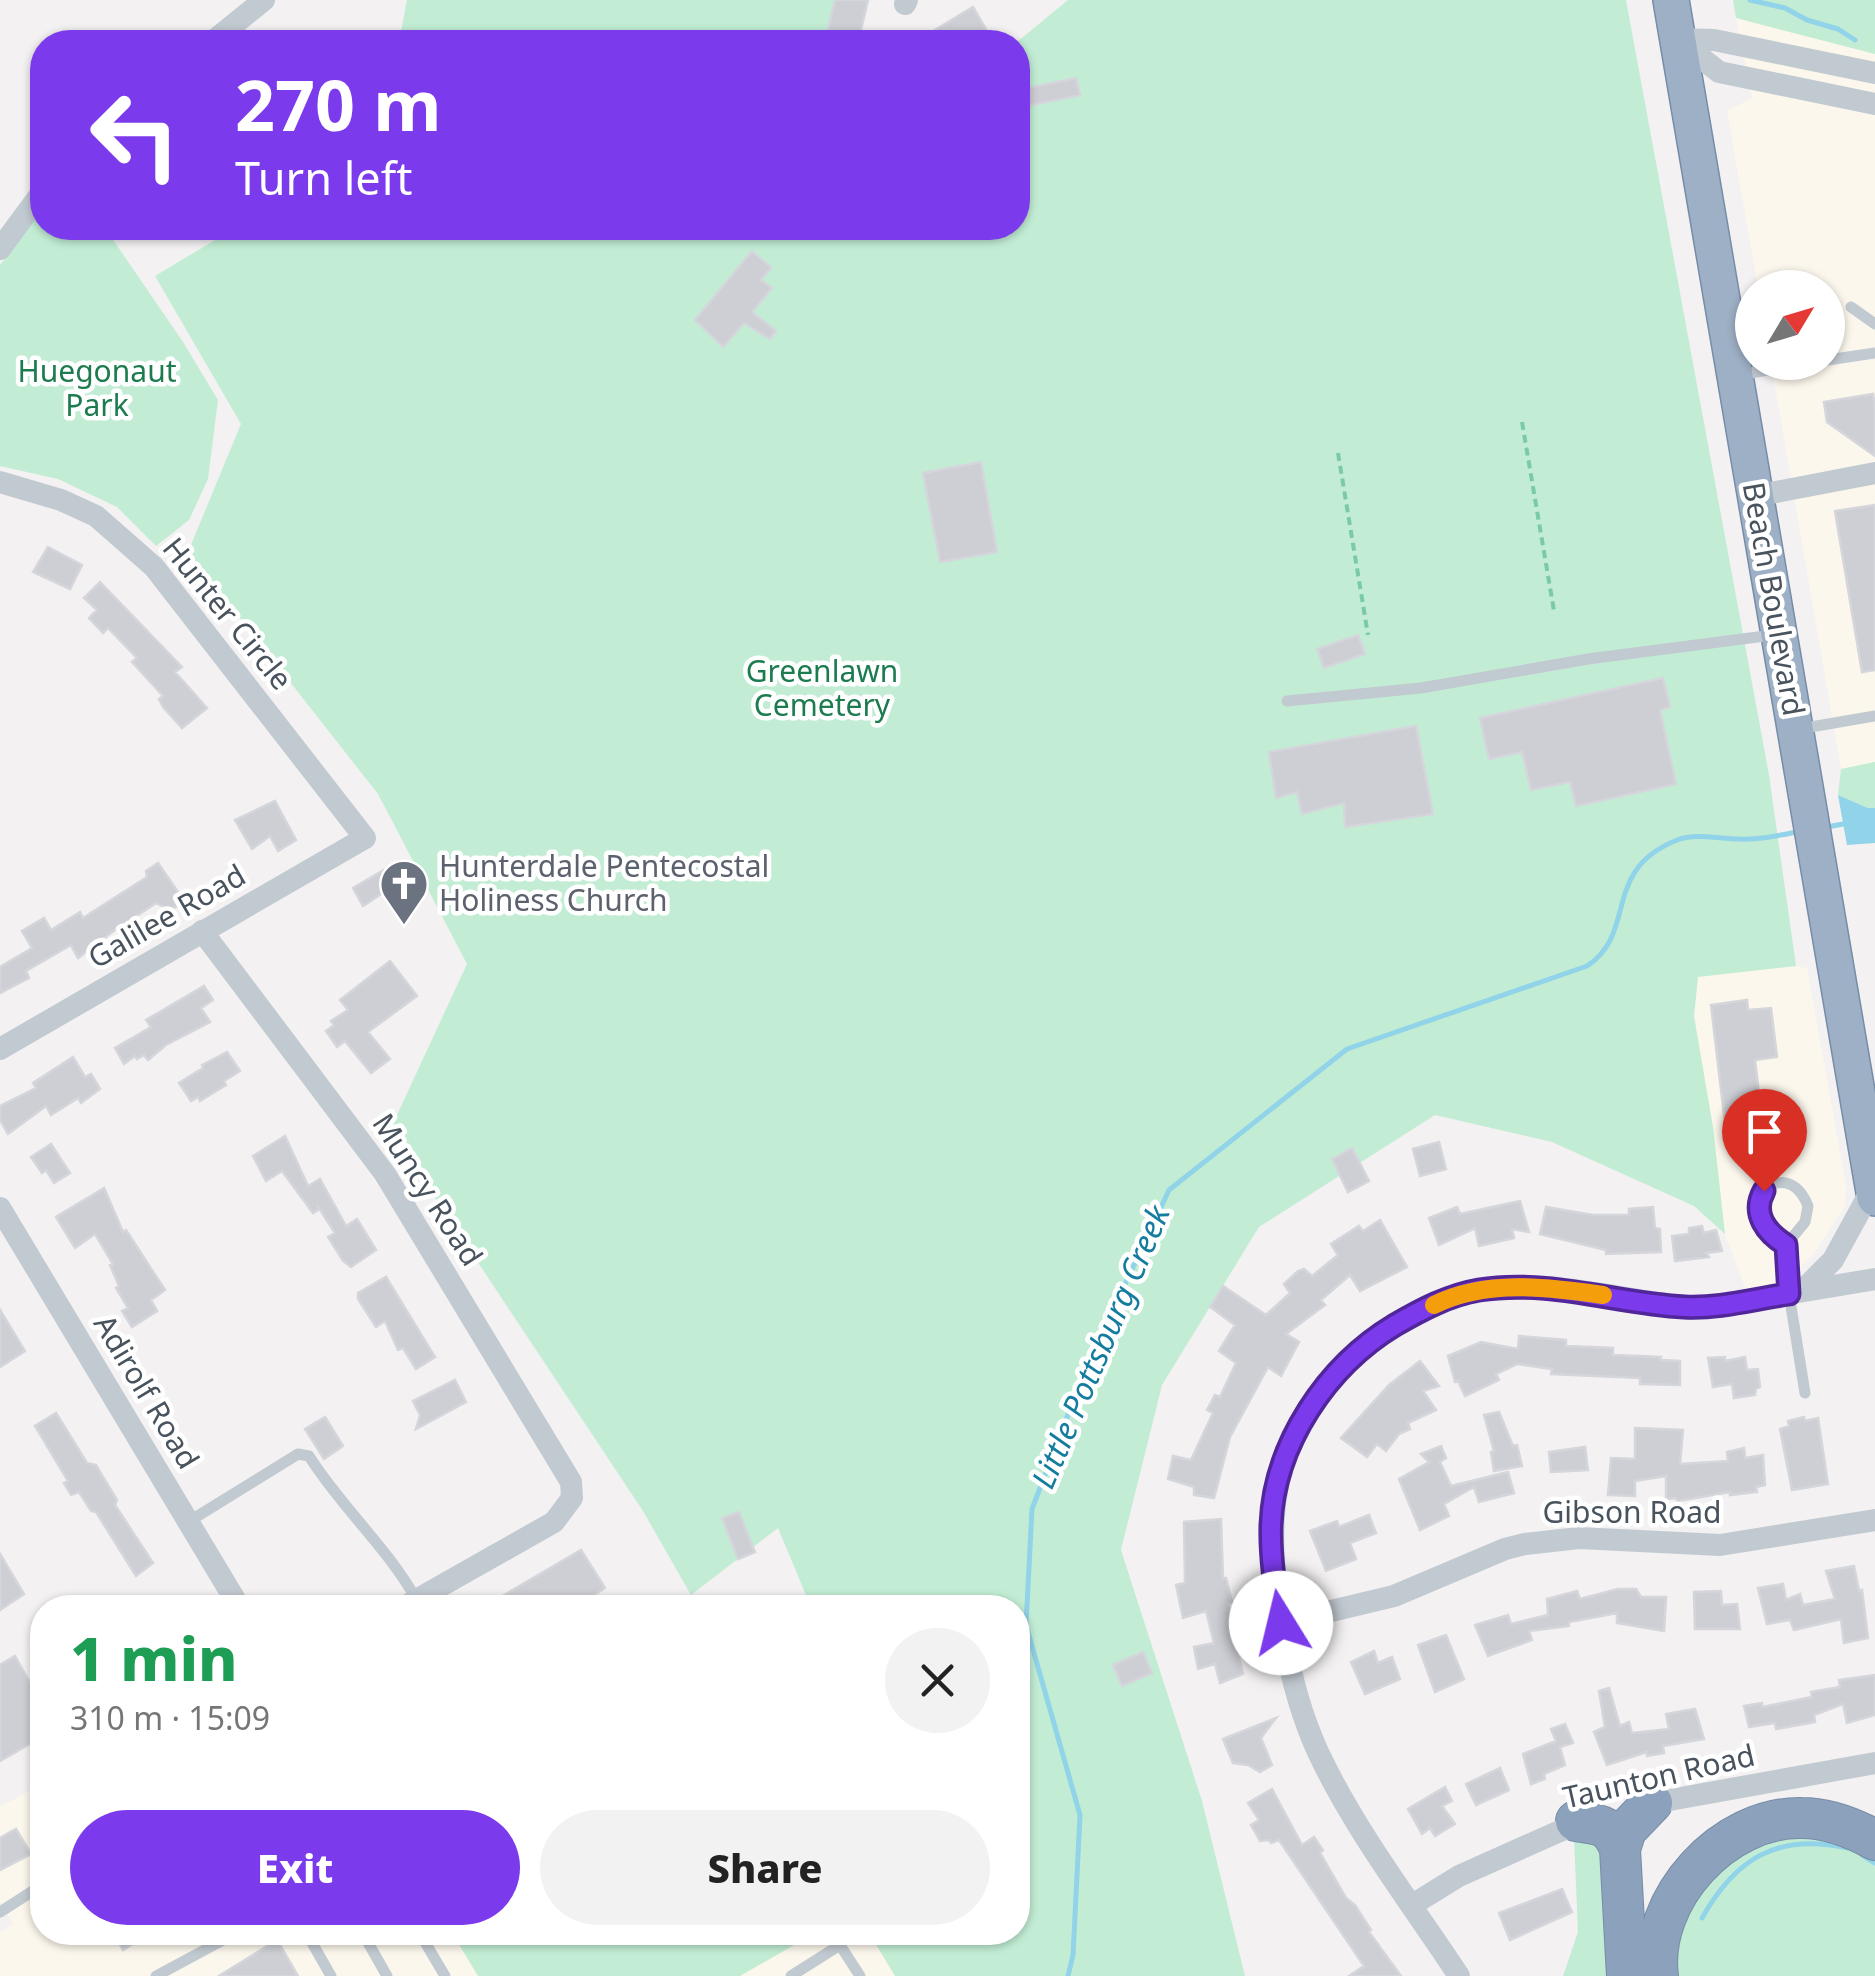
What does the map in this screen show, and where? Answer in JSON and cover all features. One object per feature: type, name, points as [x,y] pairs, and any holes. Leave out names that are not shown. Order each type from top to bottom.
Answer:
[{"type":"highway","name":"Beach Boulevard","points":[[1670,0],[1735,376]]},
{"type":"highway","name":"Beach Boulevard","points":[[1736,380],[1874,1192]]},
{"type":"highway","points":[[1620,1849],[1626,1830],[1652,1803]]},
{"type":"highway","points":[[1658,1976],[1656,1956],[1666,1910],[1697,1866],[1746,1829],[1800,1818],[1850,1826],[1875,1840]]},
{"type":"highway","points":[[1576,1821],[1603,1825],[1614,1833],[1620,1849],[1627,1976]]},
{"type":"street","points":[[227,30],[264,0]]},
{"type":"street","points":[[1677,39],[1714,40],[1875,73]]},
{"type":"street","points":[[1677,39],[1719,72],[1875,104]]},
{"type":"street","points":[[0,249],[30,208]]},
{"type":"street","points":[[1756,496],[1875,473]]},
{"type":"street","name":"Hunter Circle","points":[[0,482],[61,500],[96,516],[154,567],[365,838]]},
{"type":"street","name":"Galilee Road","points":[[0,1048],[365,838]]},
{"type":"street","name":"Muncy Road","points":[[202,931],[385,1174],[571,1482],[572,1498],[554,1522],[425,1595]]},
{"type":"street","points":[[1795,1293],[1834,1260],[1874,1192]]},
{"type":"street","name":"Adirolf Road","points":[[0,1208],[232,1595]]},
{"type":"street","points":[[1459,1976],[1346,1803],[1318,1752],[1294,1693],[1273,1579],[1271,1522],[1286,1455],[1302,1420],[1325,1387],[1376,1337],[1444,1300],[1478,1290],[1553,1288],[1695,1307],[1875,1278]]},
{"type":"street","name":"Gibson Road","points":[[1281,1623],[1394,1596],[1525,1544],[1579,1538],[1720,1545],[1875,1520]]},
{"type":"street","name":"Taunton Road","points":[[1412,1904],[1460,1876],[1576,1821],[1652,1803],[1875,1764]]},
{"type":"lane","points":[[1851,306],[1875,324]]},
{"type":"lane","points":[[1845,357],[1875,352]]},
{"type":"lane","points":[[1286,701],[1422,688],[1588,659],[1779,634]]},
{"type":"lane","points":[[1795,730],[1875,716]]},
{"type":"lane","points":[[1786,1245],[1805,1222],[1808,1206],[1797,1188],[1788,1182],[1777,1182],[1764,1191],[1759,1209],[1766,1230],[1786,1245],[1805,1392]]},
{"type":"lane","points":[[188,1522],[298,1454],[309,1456],[323,1479],[400,1570],[407,1595]]},
{"type":"lane","points":[[0,1912],[30,1893]]},
{"type":"lane","points":[[156,1976],[213,1945]]},
{"type":"lane","points":[[314,1945],[331,1976]]},
{"type":"lane","points":[[370,1945],[388,1976]]},
{"type":"lane","points":[[427,1945],[445,1976]]},
{"type":"lane","points":[[790,1976],[840,1946],[860,1976]]},
{"type":"path","points":[[1522,422],[1554,611]]},
{"type":"path","points":[[1338,453],[1368,635]]},
{"type":"shaded area","points":[[1736,18],[1875,54],[1875,762],[1841,769],[1774,380],[1845,380],[1845,270],[1755,270],[1727,111],[1752,98]]},
{"type":"shaded area","points":[[1807,968],[1846,1186],[1845,1206],[1813,1255],[1781,1285],[1747,1293],[1725,1234],[1713,1127],[1694,1016],[1698,977]]},
{"type":"shaded area","points":[[30,1791],[30,1945],[459,1945],[478,1976],[0,1976],[0,1932],[13,1924],[0,1901],[0,1807]]},
{"type":"shaded area","points":[[793,1945],[876,1945],[895,1976],[740,1976]]},
{"type":"green space","points":[[407,0],[836,0],[830,30],[401,30]]},
{"type":"green space","name":"Greenlawn Cemetery","points":[[1068,0],[1626,0],[1769,775],[1796,966],[1698,977],[1694,1016],[1713,1127],[1725,1234],[1694,1206],[1552,1142],[1435,1115],[1259,1227],[1162,1385],[1121,1550],[1202,1801],[1245,1976],[895,1976],[876,1945],[1030,1945],[1030,1595],[806,1595],[778,1528],[691,1595],[643,1511],[390,1130],[467,964],[378,794],[188,552],[241,424],[155,276],[215,240],[1030,240],[1030,31]]},
{"type":"green space","points":[[1733,0],[1875,0],[1875,54],[1736,18]]},
{"type":"green space","name":"Huegonaut Park","points":[[30,225],[30,240],[113,240],[218,400],[208,479],[189,520],[156,546],[117,507],[58,479],[0,466],[0,265]]},
{"type":"green space","points":[[1875,762],[1875,808],[1838,795],[1841,769]]},
{"type":"green space","points":[[1790,1830],[1875,1850],[1875,1976],[1673,1976],[1676,1926],[1718,1863]]},
{"type":"green space","points":[[1574,1839],[1600,1844],[1613,1976],[1563,1976],[1578,1932]]},
{"type":"green space","points":[[459,1945],[794,1945],[740,1976],[478,1976]]},
{"type":"water","points":[[1838,795],[1875,808],[1875,843],[1847,845]]},
{"type":"building","points":[[835,0],[868,0],[861,30],[828,30]]},
{"type":"building","points":[[973,7],[986,30],[935,30]]},
{"type":"building","points":[[1076,78],[1080,95],[1030,105],[1030,88]]},
{"type":"building","points":[[752,251],[771,268],[761,280],[772,288],[752,312],[776,331],[770,339],[744,323],[723,347],[695,320]]},
{"type":"building","points":[[1873,394],[1875,456],[1827,422],[1824,402]]},
{"type":"building","points":[[981,462],[997,552],[940,562],[923,473]]},
{"type":"building","points":[[1875,505],[1875,670],[1862,672],[1835,511]]},
{"type":"building","points":[[48,547],[82,565],[70,589],[33,572]]},
{"type":"building","points":[[100,582],[182,667],[175,672],[207,708],[182,728],[163,707],[159,699],[163,696],[132,662],[137,658],[108,628],[103,633],[89,618],[97,610],[84,598]]},
{"type":"building","points":[[1358,635],[1365,654],[1324,668],[1317,649]]},
{"type":"building","points":[[1663,678],[1670,707],[1660,710],[1676,784],[1576,806],[1570,782],[1531,790],[1522,752],[1489,759],[1480,718]]},
{"type":"building","points":[[1416,726],[1433,814],[1345,827],[1344,803],[1302,814],[1297,792],[1276,798],[1269,752]]},
{"type":"building","points":[[275,801],[296,840],[278,851],[270,836],[252,849],[235,820]]},
{"type":"building","points":[[158,863],[185,902],[170,910],[156,903],[129,921],[132,927],[121,936],[116,929],[78,958],[71,945],[26,971],[29,978],[0,993],[0,967],[32,948],[22,931],[44,918],[51,930],[80,912],[83,918],[147,877],[146,871]]},
{"type":"building","points":[[384,870],[395,885],[363,906],[353,888]]},
{"type":"building","points":[[390,961],[417,996],[368,1032],[390,1059],[371,1073],[345,1041],[337,1047],[326,1031],[334,1025],[331,1021],[348,1010],[340,1000]]},
{"type":"building","points":[[204,986],[213,1000],[201,1008],[210,1022],[166,1045],[148,1060],[144,1055],[137,1059],[135,1056],[124,1064],[115,1048],[151,1027],[146,1020]]},
{"type":"building","points":[[1747,1000],[1748,1010],[1771,1008],[1777,1057],[1755,1060],[1760,1102],[1753,1103],[1756,1129],[1726,1132],[1711,1005]]},
{"type":"building","points":[[227,1052],[240,1071],[200,1101],[198,1097],[191,1101],[179,1083]]},
{"type":"building","points":[[73,1057],[85,1077],[91,1074],[100,1089],[81,1103],[78,1098],[51,1115],[46,1106],[8,1134],[0,1120],[0,1106],[36,1088],[33,1083]]},
{"type":"building","points":[[285,1136],[308,1186],[320,1179],[346,1226],[357,1219],[376,1250],[351,1267],[328,1237],[335,1233],[317,1205],[319,1209],[313,1213],[282,1171],[266,1181],[253,1156]]},
{"type":"building","points":[[1439,1142],[1446,1169],[1420,1176],[1413,1149]]},
{"type":"building","points":[[51,1144],[70,1173],[54,1183],[31,1157]]},
{"type":"building","points":[[1352,1148],[1369,1181],[1348,1192],[1332,1159]]},
{"type":"building","points":[[104,1188],[123,1232],[126,1230],[165,1290],[151,1300],[157,1311],[132,1327],[122,1311],[128,1308],[116,1288],[119,1286],[110,1265],[113,1264],[95,1234],[75,1248],[56,1217]]},
{"type":"building","points":[[1520,1201],[1529,1232],[1512,1229],[1514,1238],[1479,1246],[1475,1228],[1439,1245],[1429,1218],[1457,1207],[1460,1214]]},
{"type":"building","points":[[1546,1207],[1593,1215],[1629,1215],[1629,1209],[1653,1207],[1655,1228],[1660,1229],[1661,1252],[1606,1254],[1606,1250],[1540,1234]]},
{"type":"building","points":[[1380,1220],[1407,1267],[1360,1291],[1350,1275],[1321,1300],[1325,1305],[1286,1334],[1299,1342],[1281,1376],[1268,1367],[1230,1437],[1214,1498],[1194,1495],[1194,1487],[1168,1479],[1173,1456],[1191,1460],[1213,1413],[1207,1410],[1215,1395],[1220,1397],[1236,1363],[1219,1351],[1235,1325],[1210,1307],[1223,1286],[1266,1315],[1290,1293],[1284,1284],[1298,1271],[1304,1269],[1312,1276],[1338,1255],[1331,1244],[1359,1226],[1363,1231]]},
{"type":"building","points":[[1702,1226],[1704,1233],[1716,1230],[1722,1251],[1706,1253],[1709,1257],[1675,1261],[1672,1236],[1689,1234],[1689,1228]]},
{"type":"building","points":[[386,1277],[435,1357],[416,1369],[403,1348],[398,1350],[385,1321],[376,1327],[358,1299],[358,1293]]},
{"type":"building","points":[[0,1310],[25,1351],[0,1367]]},
{"type":"building","points":[[1519,1336],[1566,1340],[1566,1346],[1613,1348],[1613,1355],[1680,1361],[1680,1385],[1640,1384],[1640,1378],[1551,1374],[1552,1369],[1517,1364],[1496,1374],[1499,1380],[1465,1396],[1458,1381],[1455,1382],[1448,1356],[1481,1342],[1518,1349]]},
{"type":"building","points":[[1725,1357],[1725,1361],[1745,1357],[1747,1370],[1758,1369],[1760,1387],[1755,1395],[1734,1398],[1732,1384],[1713,1387],[1708,1358]]},
{"type":"building","points":[[1420,1361],[1439,1386],[1423,1391],[1436,1410],[1408,1423],[1410,1429],[1399,1434],[1386,1451],[1377,1444],[1367,1457],[1341,1438],[1389,1385]]},
{"type":"building","points":[[455,1380],[466,1402],[416,1429],[420,1415],[413,1401]]},
{"type":"building","points":[[1499,1412],[1513,1446],[1517,1445],[1522,1466],[1494,1471],[1494,1451],[1484,1415]]},
{"type":"building","points":[[56,1413],[87,1463],[96,1465],[117,1500],[115,1505],[153,1563],[136,1576],[96,1512],[91,1511],[79,1492],[71,1495],[64,1483],[68,1481],[35,1426]]},
{"type":"building","points":[[325,1417],[343,1446],[324,1459],[305,1429]]},
{"type":"building","points":[[1804,1417],[1805,1421],[1818,1418],[1828,1484],[1792,1490],[1780,1429],[1789,1426],[1788,1421]]},
{"type":"building","points":[[1635,1428],[1683,1430],[1680,1464],[1728,1461],[1727,1452],[1744,1448],[1745,1458],[1763,1455],[1765,1485],[1756,1487],[1757,1492],[1730,1492],[1677,1501],[1666,1499],[1666,1476],[1635,1481],[1635,1496],[1608,1495],[1611,1458],[1635,1459]]},
{"type":"building","points":[[1441,1446],[1446,1458],[1440,1462],[1451,1486],[1508,1472],[1514,1493],[1479,1502],[1474,1487],[1444,1504],[1449,1516],[1420,1530],[1399,1479],[1429,1462],[1421,1454]]},
{"type":"building","points":[[1585,1447],[1588,1470],[1551,1472],[1549,1452]]},
{"type":"building","points":[[739,1512],[755,1552],[738,1559],[722,1518]]},
{"type":"building","points":[[1369,1515],[1376,1533],[1350,1543],[1356,1559],[1326,1571],[1310,1531],[1337,1521],[1339,1527]]},
{"type":"building","points":[[1221,1519],[1223,1578],[1232,1602],[1228,1604],[1243,1674],[1220,1683],[1215,1664],[1198,1669],[1194,1647],[1214,1643],[1206,1611],[1183,1618],[1176,1585],[1185,1583],[1184,1522]]},
{"type":"building","points":[[581,1550],[605,1588],[594,1595],[504,1595]]},
{"type":"building","points":[[0,1554],[24,1594],[0,1610]]},
{"type":"building","points":[[1854,1566],[1859,1591],[1862,1590],[1868,1638],[1844,1643],[1841,1619],[1794,1630],[1790,1620],[1767,1624],[1758,1588],[1783,1584],[1786,1600],[1800,1594],[1803,1605],[1835,1599],[1826,1571]]},
{"type":"building","points":[[1618,1589],[1636,1589],[1641,1597],[1666,1597],[1664,1631],[1617,1623],[1617,1613],[1569,1622],[1569,1626],[1529,1631],[1532,1640],[1488,1656],[1475,1625],[1508,1615],[1511,1624],[1548,1615],[1547,1599],[1577,1591],[1580,1599]]},
{"type":"building","points":[[1721,1591],[1722,1605],[1737,1604],[1740,1629],[1695,1629],[1694,1592]]},
{"type":"building","points":[[1446,1635],[1464,1679],[1435,1692],[1418,1645]]},
{"type":"building","points":[[1374,1651],[1378,1663],[1392,1657],[1400,1679],[1365,1694],[1351,1662]]},
{"type":"building","points":[[1143,1652],[1152,1673],[1122,1686],[1113,1665]]},
{"type":"building","points":[[15,1656],[30,1683],[30,1744],[0,1761],[0,1665]]},
{"type":"building","points":[[1875,1675],[1875,1715],[1847,1723],[1843,1704],[1814,1715],[1815,1722],[1776,1729],[1775,1723],[1749,1727],[1744,1706],[1762,1703],[1762,1707],[1812,1697],[1811,1692],[1840,1687],[1839,1680]]},
{"type":"building","points":[[1609,1688],[1620,1726],[1629,1722],[1632,1733],[1669,1729],[1666,1714],[1695,1709],[1704,1739],[1663,1746],[1664,1753],[1647,1756],[1647,1752],[1607,1765],[1594,1732],[1605,1727],[1599,1691]]},
{"type":"building","points":[[1276,1718],[1261,1738],[1272,1765],[1260,1772],[1233,1763],[1223,1739]]},
{"type":"building","points":[[1565,1724],[1573,1743],[1560,1747],[1565,1765],[1531,1784],[1523,1754],[1556,1741],[1551,1729]]},
{"type":"building","points":[[1500,1768],[1509,1790],[1476,1805],[1466,1784]]},
{"type":"building","points":[[1445,1787],[1452,1801],[1442,1806],[1455,1824],[1435,1836],[1430,1828],[1422,1834],[1408,1809]]},
{"type":"building","points":[[1272,1789],[1302,1845],[1314,1837],[1323,1850],[1320,1853],[1346,1898],[1355,1905],[1401,1976],[1349,1976],[1364,1966],[1279,1840],[1260,1841],[1251,1825],[1259,1820],[1248,1803]]},
{"type":"building","points":[[16,1829],[30,1855],[0,1870],[0,1838]]},
{"type":"building","points":[[1562,1889],[1572,1912],[1510,1940],[1499,1913]]},
{"type":"building","points":[[269,1945],[280,1945],[298,1976],[219,1976]]},
{"type":"waterway","points":[[1750,0],[1785,8],[1855,40]]},
{"type":"waterway","name":"Little Pottsburg Creek","points":[[1827,827],[1843,824]]},
{"type":"waterway","name":"Little Pottsburg Creek","points":[[1028,1595],[1032,1509],[1085,1370],[1169,1190],[1347,1049],[1587,966],[1603,952],[1628,884],[1653,853],[1684,838],[1755,839],[1801,831]]},
{"type":"waterway","name":"Little Pottsburg Creek","points":[[1030,1639],[1080,1815],[1073,1955],[1068,1976]]},
{"type":"waterway","points":[[1702,1918],[1729,1880],[1761,1855],[1800,1844],[1847,1848]]},
{"type":"waterway","points":[[1862,1855],[1875,1863]]},
{"type":"slow traffic","points":[[1434,1305],[1478,1290],[1520,1287],[1603,1295]]},
{"type":"place","name":"Hunterdale Pentecostal Holiness Church","points":[[404,926]]},
{"type":"route","points":[[1281,1623],[1273,1579],[1271,1522],[1277,1487],[1302,1420],[1348,1362],[1376,1337],[1410,1316],[1478,1290],[1553,1288],[1681,1307],[1709,1307],[1789,1294],[1786,1245],[1762,1223],[1759,1199],[1764,1191]]}]
